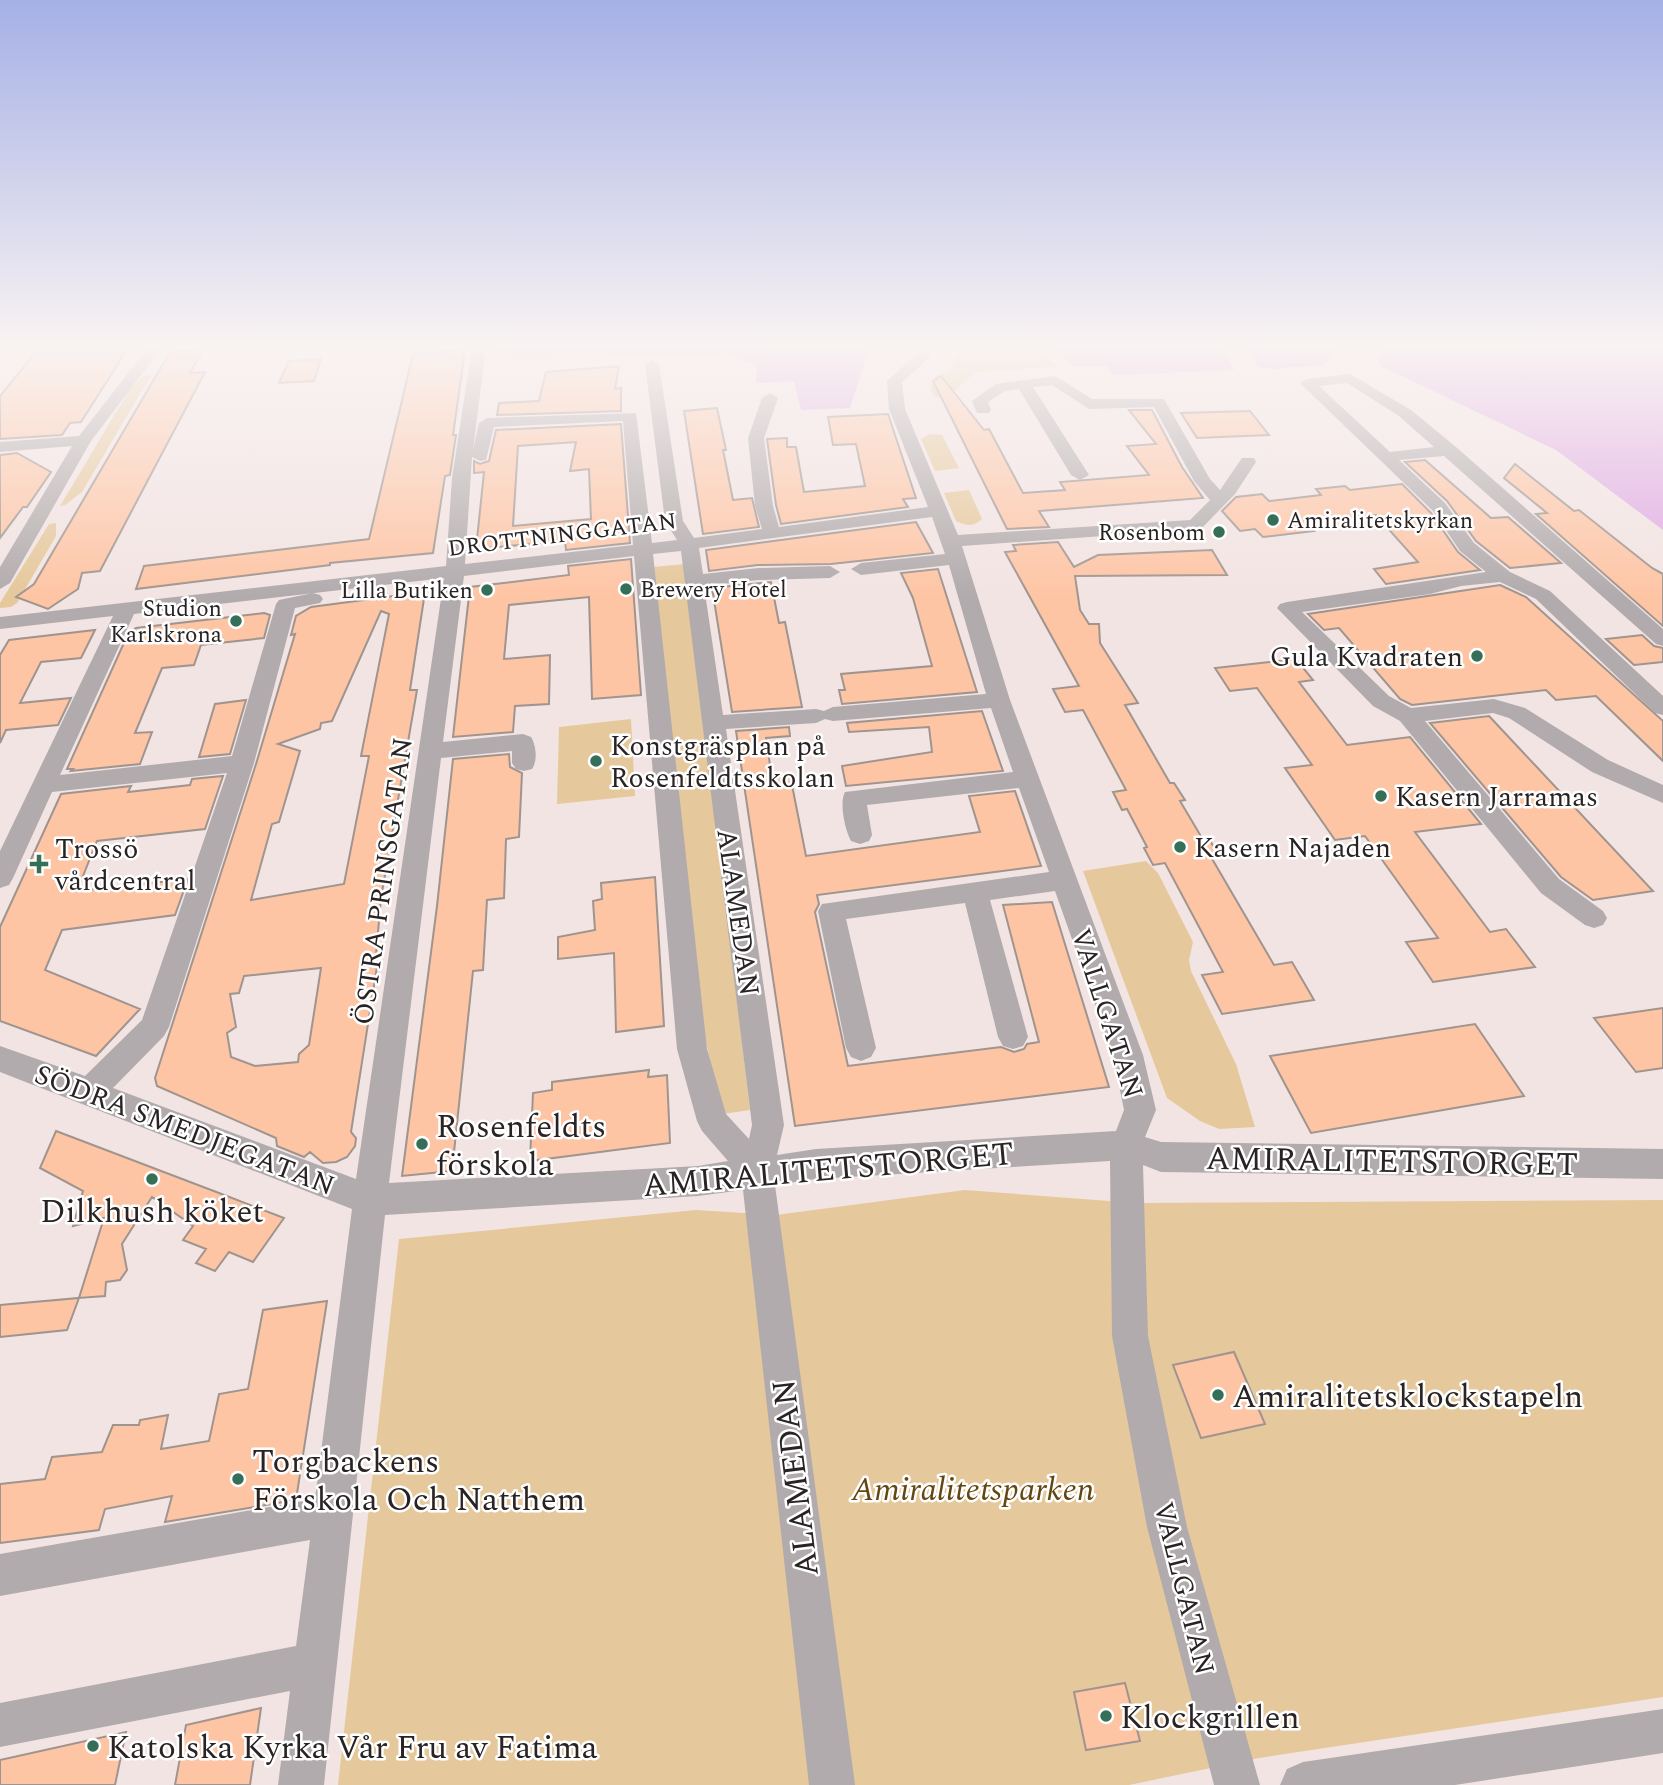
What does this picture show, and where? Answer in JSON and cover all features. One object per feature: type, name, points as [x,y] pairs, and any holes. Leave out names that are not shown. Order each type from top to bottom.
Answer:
[{"type":"street","points":[[0,583],[92,429]]},
{"type":"street","name":"ÖSTRA PRINSGATAN","points":[[370,1200],[455,571],[461,478],[468,429]]},
{"type":"street","name":"ÖSTRA PRINSGATAN","points":[[455,571],[487,429]]},
{"type":"street","name":"ALAMEDAN","points":[[631,429],[654,637],[692,1049],[713,1121],[757,1171]]},
{"type":"street","name":"ALAMEDAN","points":[[661,429],[674,521],[689,544],[768,1125],[757,1171],[832,1785]]},
{"type":"street","points":[[759,429],[756,438],[764,506],[772,533]]},
{"type":"street","name":"VALLGATAN","points":[[905,429],[954,550],[999,700],[1128,1055],[1140,1110],[1126,1145],[1130,1336],[1167,1527],[1237,1785]]},
{"type":"street","points":[[1051,429],[1080,475]]},
{"type":"street","points":[[1174,429],[1203,481],[1219,500]]},
{"type":"street","points":[[1356,429],[1439,507],[1467,547],[1503,576],[1543,595],[1663,708]]},
{"type":"street","points":[[1425,429],[1663,640]]},
{"type":"street","points":[[0,447],[84,440]]},
{"type":"street","points":[[1385,457],[1450,450]]},
{"type":"street","points":[[0,464],[73,458]]},
{"type":"street","points":[[861,569],[954,550],[1195,525],[1219,500],[1248,462]]},
{"type":"street","name":"DROTTNINGGATAN","points":[[0,623],[643,550],[938,511]]},
{"type":"street","points":[[694,581],[758,574],[830,572]]},
{"type":"street","points":[[1503,576],[1460,580],[1430,588],[1287,608],[1381,701],[1408,716],[1550,886],[1594,918]]},
{"type":"street","points":[[90,1091],[154,1027],[242,763],[286,604],[355,592],[367,581]]},
{"type":"street","name":"DROTTNINGGATAN","points":[[191,601],[197,611],[286,604]]},
{"type":"street","points":[[0,878],[126,608]]},
{"type":"street","points":[[714,723],[999,700]]},
{"type":"street","points":[[1408,716],[1494,706],[1517,713],[1600,766],[1663,795]]},
{"type":"street","points":[[431,751],[523,742],[524,764]]},
{"type":"street","points":[[43,785],[242,763]]},
{"type":"street","points":[[860,835],[854,798],[1027,779]]},
{"type":"street","points":[[861,1048],[831,911],[1064,880]]},
{"type":"street","points":[[975,892],[1013,1037]]},
{"type":"street","name":"SÖDRA SMEDJEGATAN","points":[[0,1059],[90,1091],[110,1103],[370,1200]]},
{"type":"street","name":"AMIRALITETSTORGET","points":[[370,1200],[698,1181],[816,1164],[1126,1145],[1161,1157],[1663,1164]]},
{"type":"street","points":[[301,1785],[370,1200]]},
{"type":"street","points":[[0,1575],[331,1529]]},
{"type":"street","points":[[0,1725],[318,1645]]},
{"type":"street","points":[[1303,1785],[1663,1731]]},
{"type":"green space","points":[[106,429],[119,429],[82,492],[60,506]]},
{"type":"green space","points":[[930,434],[942,435],[959,468],[935,471],[921,439]]},
{"type":"green space","points":[[969,490],[982,519],[969,525],[956,521],[944,493]]},
{"type":"green space","points":[[56,523],[56,536],[17,603],[11,607],[0,608],[0,603],[49,524]]},
{"type":"green space","points":[[685,564],[750,1110],[722,1114],[699,1011],[653,567]]},
{"type":"green space","name":"Konstgräsplan på Rosenfeldtsskolan","points":[[631,719],[635,796],[557,804],[559,727]]},
{"type":"green space","points":[[1146,861],[1158,873],[1193,942],[1189,960],[1191,971],[1236,1064],[1255,1127],[1219,1129],[1200,1121],[1167,1098],[1083,871]]},
{"type":"green space","name":"Amiralitetsparken","points":[[965,1190],[1136,1203],[1663,1200],[1663,1697],[1259,1758],[1129,1785],[338,1785],[399,1239],[696,1210],[776,1215]]},
{"type":"shaded area","points":[[1513,429],[1663,429],[1663,530],[1556,450]]},
{"type":"building","points":[[0,429],[66,429],[62,435],[0,439]]},
{"type":"building","points":[[125,429],[175,429],[100,571],[82,573],[78,589],[48,609],[16,597],[34,584]]},
{"type":"building","points":[[395,429],[454,429],[453,435],[456,435],[450,475],[445,476],[433,553],[330,563],[136,589],[144,566],[369,539]]},
{"type":"building","points":[[621,429],[630,543],[566,550],[565,541],[476,549],[484,472],[474,473],[474,461],[480,464],[489,461],[496,430]],"holes":[[[576,442],[570,471],[589,469],[591,519],[513,526],[518,446]]]},
{"type":"building","points":[[687,429],[722,429],[733,500],[752,498],[759,527],[703,534]]},
{"type":"building","points":[[830,429],[893,429],[916,498],[903,499],[908,507],[781,524],[767,439],[787,438],[787,447],[796,447],[804,492],[865,486],[856,444],[833,445]]},
{"type":"building","points":[[957,429],[989,429],[1023,493],[1065,490],[1060,482],[1149,475],[1127,446],[1156,444],[1144,429],[1162,429],[1182,467],[1203,498],[1039,511],[1049,527],[1007,529]]},
{"type":"building","points":[[1191,429],[1264,429],[1269,435],[1197,438]]},
{"type":"building","points":[[17,453],[51,472],[27,507],[23,507],[0,538],[0,455]]},
{"type":"building","points":[[1425,460],[1491,518],[1508,517],[1561,563],[1510,568],[1476,541],[1447,501],[1405,462]]},
{"type":"building","points":[[1515,464],[1574,511],[1579,510],[1663,574],[1663,626],[1536,514],[1547,513],[1504,478]]},
{"type":"building","points":[[1402,484],[1431,513],[1458,552],[1480,570],[1386,584],[1374,569],[1418,562],[1376,515],[1305,521],[1314,531],[1263,537],[1255,529],[1240,531],[1222,511],[1236,497],[1262,494],[1269,501],[1321,495],[1316,489],[1345,486],[1350,490]]},
{"type":"building","points":[[916,522],[933,553],[831,564],[758,565],[709,571],[706,550]]},
{"type":"building","name":"Kasern Najaden","points":[[1058,542],[1074,567],[1098,555],[1212,550],[1227,575],[1075,576],[1080,610],[1089,624],[1099,624],[1100,643],[1138,703],[1125,705],[1170,783],[1174,783],[1185,800],[1180,801],[1202,838],[1208,837],[1219,856],[1211,857],[1274,965],[1292,962],[1314,1000],[1222,1014],[1202,975],[1223,972],[1165,863],[1153,865],[1144,848],[1147,847],[1127,809],[1122,810],[1113,792],[1126,790],[1083,710],[1065,712],[1053,689],[1079,686],[1005,552],[1016,551],[1013,545]]},
{"type":"building","points":[[631,559],[641,695],[592,699],[589,597],[509,605],[504,659],[550,655],[549,704],[515,706],[513,732],[453,737],[470,587],[569,575],[568,566]]},
{"type":"building","points":[[938,569],[977,692],[842,704],[839,690],[845,690],[841,674],[932,666],[913,598],[901,573]]},
{"type":"building","points":[[771,582],[779,623],[785,622],[802,707],[732,712],[712,588]]},
{"type":"building","name":"Gula Kvadraten","points":[[1500,585],[1526,597],[1663,721],[1663,761],[1596,696],[1556,700],[1546,690],[1412,705],[1400,699],[1339,628],[1324,630],[1308,614]]},
{"type":"building","points":[[425,592],[410,690],[417,690],[381,898],[376,955],[379,954],[351,1132],[356,1138],[355,1146],[347,1157],[336,1162],[323,1163],[310,1152],[304,1157],[277,1146],[276,1138],[157,1086],[155,1078],[256,764],[295,634],[291,635],[296,616],[311,607]],"holes":[[[381,611],[389,614],[361,756],[369,756],[344,884],[251,900],[272,824],[279,822],[300,751],[278,744],[320,729],[321,723],[332,721]],[[321,968],[309,1045],[299,1054],[298,1062],[255,1066],[231,1057],[227,1033],[236,1027],[230,994],[239,993],[244,976]]]},
{"type":"building","points":[[264,613],[270,615],[264,638],[201,645],[194,665],[162,668],[135,733],[152,732],[140,764],[71,771],[73,769],[67,769],[128,634],[136,628]]},
{"type":"building","points":[[95,630],[81,658],[41,662],[20,703],[71,698],[58,725],[6,730],[0,743],[0,655],[9,640]]},
{"type":"building","points":[[1642,635],[1654,646],[1663,648],[1663,662],[1634,665],[1606,639]]},
{"type":"building","name":"Kasern Jarramas","points":[[1296,659],[1313,680],[1299,682],[1347,745],[1410,737],[1481,824],[1415,832],[1490,932],[1506,929],[1535,967],[1433,982],[1406,942],[1438,938],[1365,836],[1335,840],[1285,768],[1312,765],[1257,688],[1230,691],[1215,668]]},
{"type":"building","points":[[246,700],[230,754],[199,757],[215,704]]},
{"type":"building","points":[[982,711],[1003,771],[846,786],[842,766],[932,752],[929,727],[849,732],[847,723]]},
{"type":"building","points":[[1489,716],[1653,891],[1593,900],[1561,877],[1430,723]]},
{"type":"building","points":[[789,727],[790,736],[766,738],[772,778],[790,775],[806,856],[980,832],[969,796],[1015,791],[1041,866],[817,895],[819,904],[815,912],[848,1066],[1001,1047],[1014,1052],[1024,1049],[1027,1044],[1039,1042],[1003,905],[1052,902],[1109,1087],[795,1126],[736,731]]},
{"type":"building","points":[[509,754],[510,767],[522,773],[519,837],[506,839],[504,898],[487,900],[483,970],[473,971],[452,1171],[402,1176],[453,759]]},
{"type":"building","points":[[223,776],[205,829],[97,841],[77,891],[188,879],[175,915],[62,930],[45,970],[140,1009],[96,1056],[0,1021],[0,927],[61,794],[131,786],[128,792],[190,785],[192,779]]},
{"type":"building","points":[[655,877],[664,1026],[616,1032],[614,953],[558,959],[558,937],[595,930],[593,901],[602,899],[601,883]]},
{"type":"building","points":[[1663,1008],[1663,1068],[1636,1072],[1594,1018]]},
{"type":"building","points":[[1475,1024],[1524,1096],[1311,1133],[1270,1056]]},
{"type":"building","points":[[649,1070],[648,1077],[667,1075],[670,1143],[530,1161],[533,1093],[552,1090],[552,1082]]},
{"type":"building","points":[[56,1131],[284,1218],[253,1262],[229,1252],[215,1271],[196,1263],[206,1249],[183,1240],[193,1226],[152,1197],[122,1244],[127,1270],[120,1280],[106,1282],[105,1296],[79,1298],[104,1218],[73,1226],[83,1191],[40,1168]]},
{"type":"building","points":[[79,1298],[67,1330],[0,1337],[0,1305]]},
{"type":"building","points":[[327,1301],[296,1500],[165,1522],[172,1496],[105,1509],[99,1530],[0,1543],[0,1484],[45,1479],[52,1457],[102,1452],[113,1425],[139,1425],[140,1420],[168,1415],[161,1449],[209,1441],[219,1394],[248,1389],[263,1310]]},
{"type":"building","name":"Amiralitetsklockstapeln","points":[[1234,1352],[1265,1424],[1201,1438],[1173,1365]]},
{"type":"building","name":"Klockgrillen","points":[[1125,1683],[1140,1741],[1086,1750],[1074,1692]]},
{"type":"building","points":[[261,1708],[250,1785],[175,1785],[186,1725]]},
{"type":"building","name":"Katolska Kyrka Vår Fru av Fatima","points":[[126,1732],[115,1785],[0,1785],[0,1760]]},
{"type":"place","name":"Amiralitetskyrkan","points":[[1273,520]]},
{"type":"place","name":"Rosenbom","points":[[1219,532]]},
{"type":"place","name":"Brewery Hotel","points":[[626,589]]},
{"type":"place","name":"Lilla Butiken","points":[[487,590]]},
{"type":"place","name":"Studion Karlskrona","points":[[236,621]]},
{"type":"place","name":"Gula Kvadraten","points":[[1477,656]]},
{"type":"place","name":"Konstgräsplan på Rosenfeldtsskolan","points":[[596,761]]},
{"type":"place","name":"Kasern Jarramas","points":[[1381,796]]},
{"type":"place","name":"Kasern Najaden","points":[[1180,847]]},
{"type":"place","name":"Trossö vårdcentral","points":[[39,864]]},
{"type":"place","name":"Rosenfeldts förskola","points":[[422,1144]]},
{"type":"place","name":"Dilkhush köket","points":[[152,1179]]},
{"type":"place","name":"Amiralitetsklockstapeln","points":[[1218,1395]]},
{"type":"place","name":"Torgbackens Förskola Och Natthem","points":[[238,1479]]},
{"type":"place","name":"Klockgrillen","points":[[1106,1716]]},
{"type":"place","name":"Katolska Kyrka Vår Fru av Fatima","points":[[93,1746]]}]
